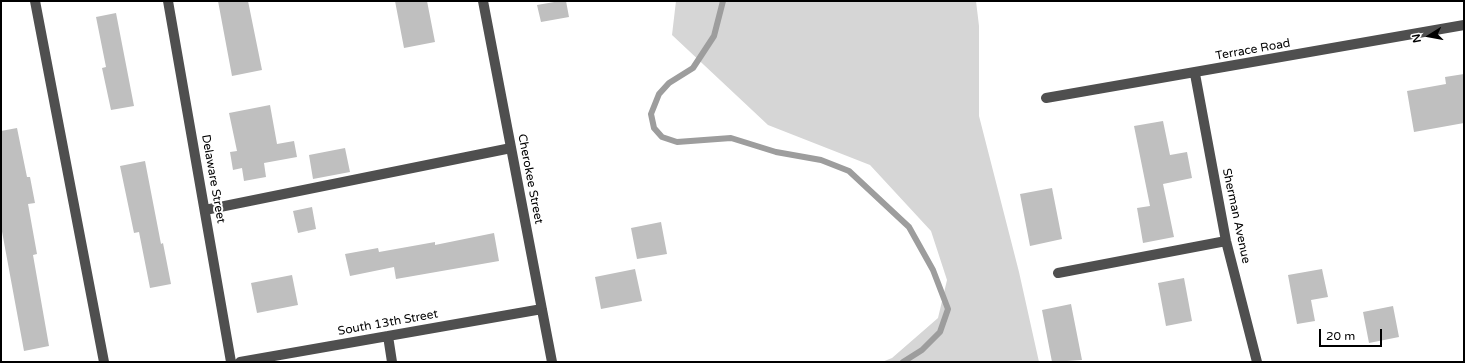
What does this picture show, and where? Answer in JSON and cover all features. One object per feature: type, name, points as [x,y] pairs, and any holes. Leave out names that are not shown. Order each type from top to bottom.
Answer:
[{"type":"street","points":[[35,1],[104,362]]},
{"type":"street","name":"Delaware Street","points":[[168,1],[231,362]]},
{"type":"street","name":"Cherokee Street","points":[[483,1],[552,362]]},
{"type":"street","name":"Terrace Road","points":[[1046,98],[1195,74],[1464,25]]},
{"type":"street","name":"Sherman Avenue","points":[[1195,74],[1226,241],[1257,362]]},
{"type":"street","points":[[205,210],[511,148]]},
{"type":"street","points":[[1058,273],[1226,241]]},
{"type":"street","name":"South 13th Street","points":[[240,362],[542,309]]},
{"type":"street","points":[[388,336],[392,362]]},
{"type":"shaded area","points":[[676,1],[976,1],[979,26],[979,116],[1019,272],[1039,362],[882,362],[892,358],[938,318],[947,280],[931,231],[870,165],[768,125],[672,35]]},
{"type":"building","points":[[218,1],[248,1],[262,70],[232,76]]},
{"type":"building","points":[[395,1],[427,1],[435,42],[404,48]]},
{"type":"building","points":[[566,1],[569,17],[541,22],[537,5]]},
{"type":"building","points":[[116,13],[134,106],[111,110],[102,68],[106,67],[96,17]]},
{"type":"building","points":[[1464,74],[1464,123],[1414,132],[1407,91],[1446,84],[1445,77]]},
{"type":"building","points":[[270,105],[277,144],[294,141],[297,157],[264,163],[266,177],[244,181],[242,168],[233,170],[230,152],[237,151],[229,113]]},
{"type":"building","points":[[1163,121],[1170,155],[1187,152],[1192,178],[1163,184],[1174,237],[1143,243],[1137,208],[1150,206],[1134,126]]},
{"type":"building","points":[[17,128],[27,177],[30,177],[35,203],[28,204],[37,254],[33,255],[49,346],[24,351],[1,226],[1,131]]},
{"type":"building","points":[[345,148],[350,172],[313,179],[309,155]]},
{"type":"building","points":[[145,161],[161,244],[163,243],[171,284],[150,288],[139,232],[134,233],[120,166]]},
{"type":"building","points":[[1052,188],[1062,239],[1030,246],[1020,194]]},
{"type":"building","points":[[312,207],[316,229],[298,233],[293,211]]},
{"type":"building","points":[[661,222],[667,254],[637,259],[631,228]]},
{"type":"building","points":[[494,233],[499,261],[396,279],[394,267],[350,276],[345,254],[378,248],[379,252],[435,242],[435,245]]},
{"type":"building","points":[[635,269],[642,301],[601,309],[595,277]]},
{"type":"building","points":[[1322,269],[1328,297],[1311,300],[1315,321],[1297,324],[1288,275]]},
{"type":"building","points":[[292,275],[298,305],[257,313],[251,283]]},
{"type":"building","points":[[1184,278],[1192,321],[1166,326],[1158,283]]},
{"type":"building","points":[[1071,304],[1082,360],[1052,362],[1042,310]]},
{"type":"building","points":[[1393,306],[1399,337],[1369,343],[1363,312]]},
{"type":"waterway","points":[[723,1],[714,36],[693,68],[669,83],[659,94],[651,114],[654,128],[662,137],[677,142],[731,138],[776,152],[821,160],[849,171],[909,227],[933,270],[948,309],[940,332],[922,350],[903,362]]}]
